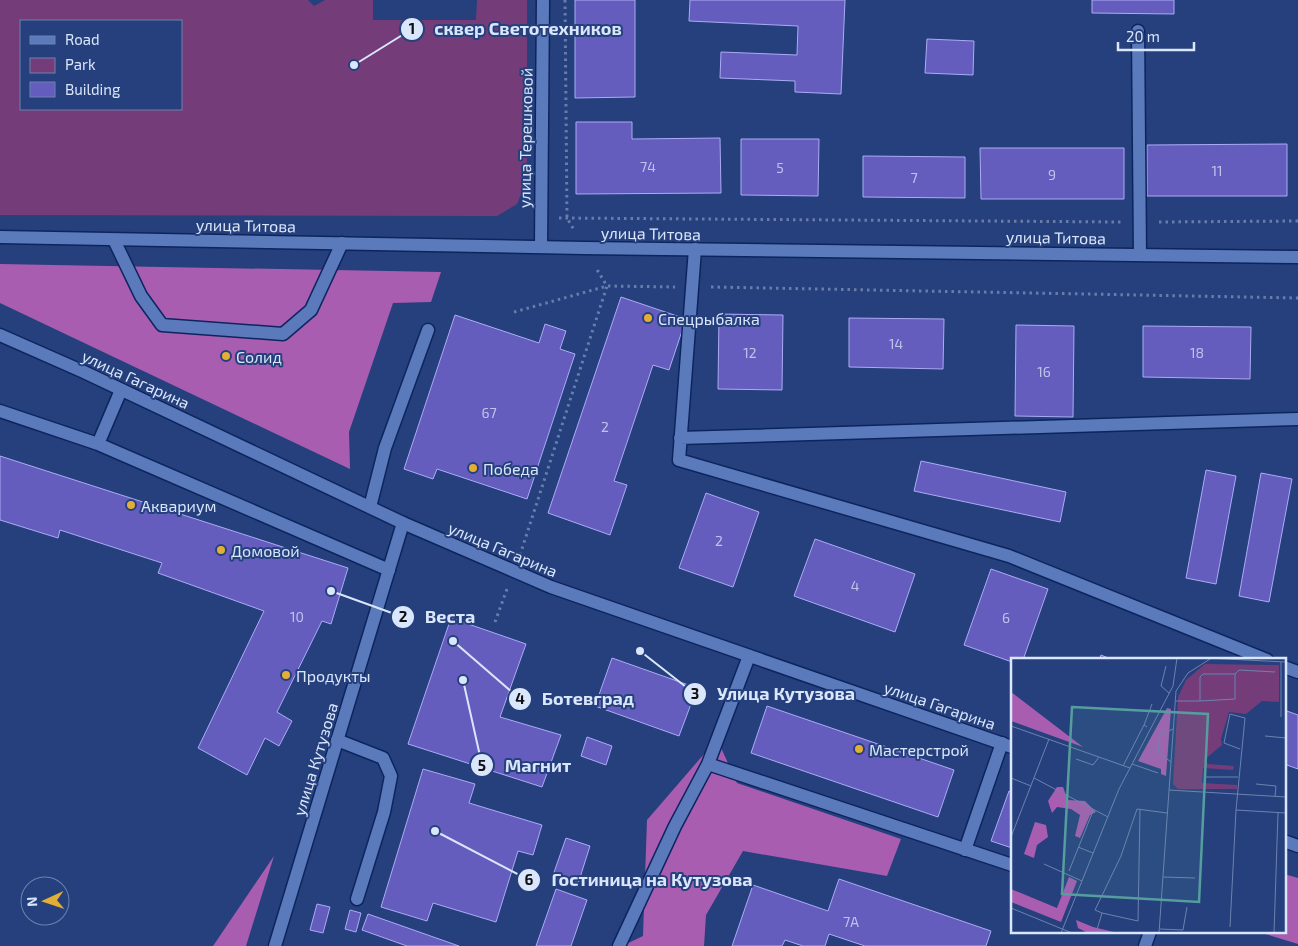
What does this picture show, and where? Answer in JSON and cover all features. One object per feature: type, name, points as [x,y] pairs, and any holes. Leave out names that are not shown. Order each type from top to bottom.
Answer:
[{"type":"main road","name":"улица Терешковой","points":[[541,246],[543,0]]},
{"type":"main road","points":[[1138,32],[1140,254]]},
{"type":"main road","name":"улица Титова","points":[[1,238],[1298,257]]},
{"type":"main road","points":[[114,240],[141,296],[162,324],[283,334],[310,310],[342,243]]},
{"type":"main road","points":[[695,249],[679,460],[1010,556],[1261,658]]},
{"type":"main road","points":[[370,507],[385,448],[428,330]]},
{"type":"main road","name":"улица Гагарина","points":[[0,335],[403,523],[513,572],[551,587],[1007,745]]},
{"type":"main road","points":[[98,444],[121,390]]},
{"type":"main road","points":[[0,411],[98,444],[389,570]]},
{"type":"main road","points":[[680,438],[1298,419]]},
{"type":"main road","name":"улица Кутузова","points":[[275,946],[403,523]]},
{"type":"main road","points":[[619,946],[675,826],[708,764],[749,656]]},
{"type":"main road","points":[[1286,668],[1298,672]]},
{"type":"main road","points":[[337,740],[383,758],[390,776],[384,812],[357,899]]},
{"type":"main road","points":[[966,850],[1007,745]]},
{"type":"main road","points":[[708,764],[1011,866]]},
{"type":"main road","points":[[1286,842],[1298,846]]},
{"type":"main road","points":[[1145,946],[1149,934]]},
{"type":"path","points":[[565,0],[567,218]]},
{"type":"path","points":[[541,218],[1140,222],[1298,221]]},
{"type":"path","points":[[495,622],[530,528],[607,286]]},
{"type":"path","points":[[514,312],[607,286],[1298,298]]},
{"type":"green space","points":[[0,0],[308,0],[314,6],[325,0],[373,0],[373,20],[476,20],[477,0],[527,0],[527,180],[517,204],[497,216],[0,215]]},
{"type":"shaded area","points":[[0,264],[441,272],[431,302],[393,303],[349,432],[350,469],[0,303]]},
{"type":"shaded area","points":[[717,739],[737,783],[901,839],[887,876],[743,851],[706,915],[704,946],[622,946],[643,936],[647,820]]},
{"type":"shaded area","points":[[274,856],[246,946],[213,946]]},
{"type":"shaded area","points":[[1286,875],[1298,878],[1298,944],[1266,934],[1286,934]]},
{"type":"building","points":[[575,0],[635,0],[635,97],[575,98]]},
{"type":"building","points":[[690,0],[845,0],[841,94],[795,92],[795,81],[720,78],[721,52],[797,55],[798,26],[689,21]]},
{"type":"building","points":[[1092,0],[1174,0],[1174,14],[1092,13]]},
{"type":"building","points":[[927,39],[974,41],[973,75],[925,73]]},
{"type":"building","points":[[576,122],[632,122],[632,139],[720,138],[721,193],[576,194]]},
{"type":"building","points":[[741,139],[819,139],[818,196],[741,195]]},
{"type":"building","points":[[1287,144],[1287,196],[1147,196],[1147,145]]},
{"type":"building","points":[[980,148],[1124,148],[1124,199],[981,199]]},
{"type":"building","points":[[863,156],[965,157],[965,198],[863,197]]},
{"type":"building","points":[[621,297],[686,319],[669,370],[653,365],[614,481],[627,485],[610,535],[548,513]]},
{"type":"building","points":[[719,314],[783,315],[782,390],[718,389]]},
{"type":"building","points":[[455,315],[539,343],[545,324],[566,331],[560,349],[575,354],[527,499],[437,469],[433,479],[404,469]]},
{"type":"building","points":[[849,318],[944,319],[943,369],[849,367]]},
{"type":"building","points":[[1016,325],[1074,326],[1073,417],[1015,416]]},
{"type":"building","points":[[1143,326],[1251,327],[1250,379],[1143,377]]},
{"type":"building","points":[[0,456],[348,568],[331,624],[322,621],[277,712],[292,721],[279,746],[265,738],[247,775],[198,748],[264,611],[158,573],[162,563],[60,530],[58,538],[0,520]]},
{"type":"building","points":[[921,461],[1066,492],[1060,522],[914,491]]},
{"type":"building","points":[[1206,470],[1236,476],[1216,584],[1186,578]]},
{"type":"building","points":[[1261,473],[1292,479],[1269,602],[1239,596]]},
{"type":"building","points":[[706,493],[759,512],[733,587],[679,568]]},
{"type":"building","points":[[815,539],[915,574],[895,632],[794,596]]},
{"type":"building","points":[[991,569],[1048,589],[1024,658],[1011,658],[1011,662],[964,645]]},
{"type":"building","points":[[451,618],[526,644],[500,717],[561,735],[542,787],[408,744]]},
{"type":"building","points":[[612,658],[697,688],[679,736],[595,706]]},
{"type":"building","points":[[767,706],[954,770],[938,817],[751,753]]},
{"type":"building","points":[[1286,711],[1298,715],[1298,769],[1286,765]]},
{"type":"building","points":[[587,737],[612,746],[606,765],[581,756]]},
{"type":"building","points":[[423,769],[475,784],[469,803],[542,825],[533,855],[518,851],[496,922],[433,903],[427,921],[381,907]]},
{"type":"building","points":[[1009,791],[1011,792],[1011,848],[991,841]]},
{"type":"building","points":[[566,838],[590,846],[577,887],[552,878]]},
{"type":"building","points":[[839,879],[991,931],[986,946],[865,946],[829,934],[825,946],[803,946],[785,940],[782,946],[732,946],[753,885],[828,911]]},
{"type":"building","points":[[556,889],[587,900],[571,946],[536,946]]},
{"type":"building","points":[[317,904],[330,907],[323,933],[310,930]]},
{"type":"building","points":[[350,910],[361,913],[356,932],[345,929]]},
{"type":"building","points":[[368,914],[459,946],[407,946],[362,930]]},
{"type":"place","name":"сквер Светотехников","points":[[354,65]]},
{"type":"place","name":"Спецрыбалка","points":[[648,318]]},
{"type":"place","name":"Солид","points":[[226,356]]},
{"type":"place","name":"Победа","points":[[473,468]]},
{"type":"place","name":"Аквариум","points":[[131,505]]},
{"type":"place","name":"Домовой","points":[[221,550]]},
{"type":"place","name":"Веста","points":[[331,591]]},
{"type":"place","name":"Ботевград","points":[[453,641]]},
{"type":"place","name":"Улица Кутузова","points":[[640,651]]},
{"type":"place","name":"Продукты","points":[[286,675]]},
{"type":"place","name":"Магнит","points":[[463,680]]},
{"type":"place","name":"Мастерстрой","points":[[859,749]]},
{"type":"place","name":"Гостиница на Кутузова","points":[[435,831]]}]
